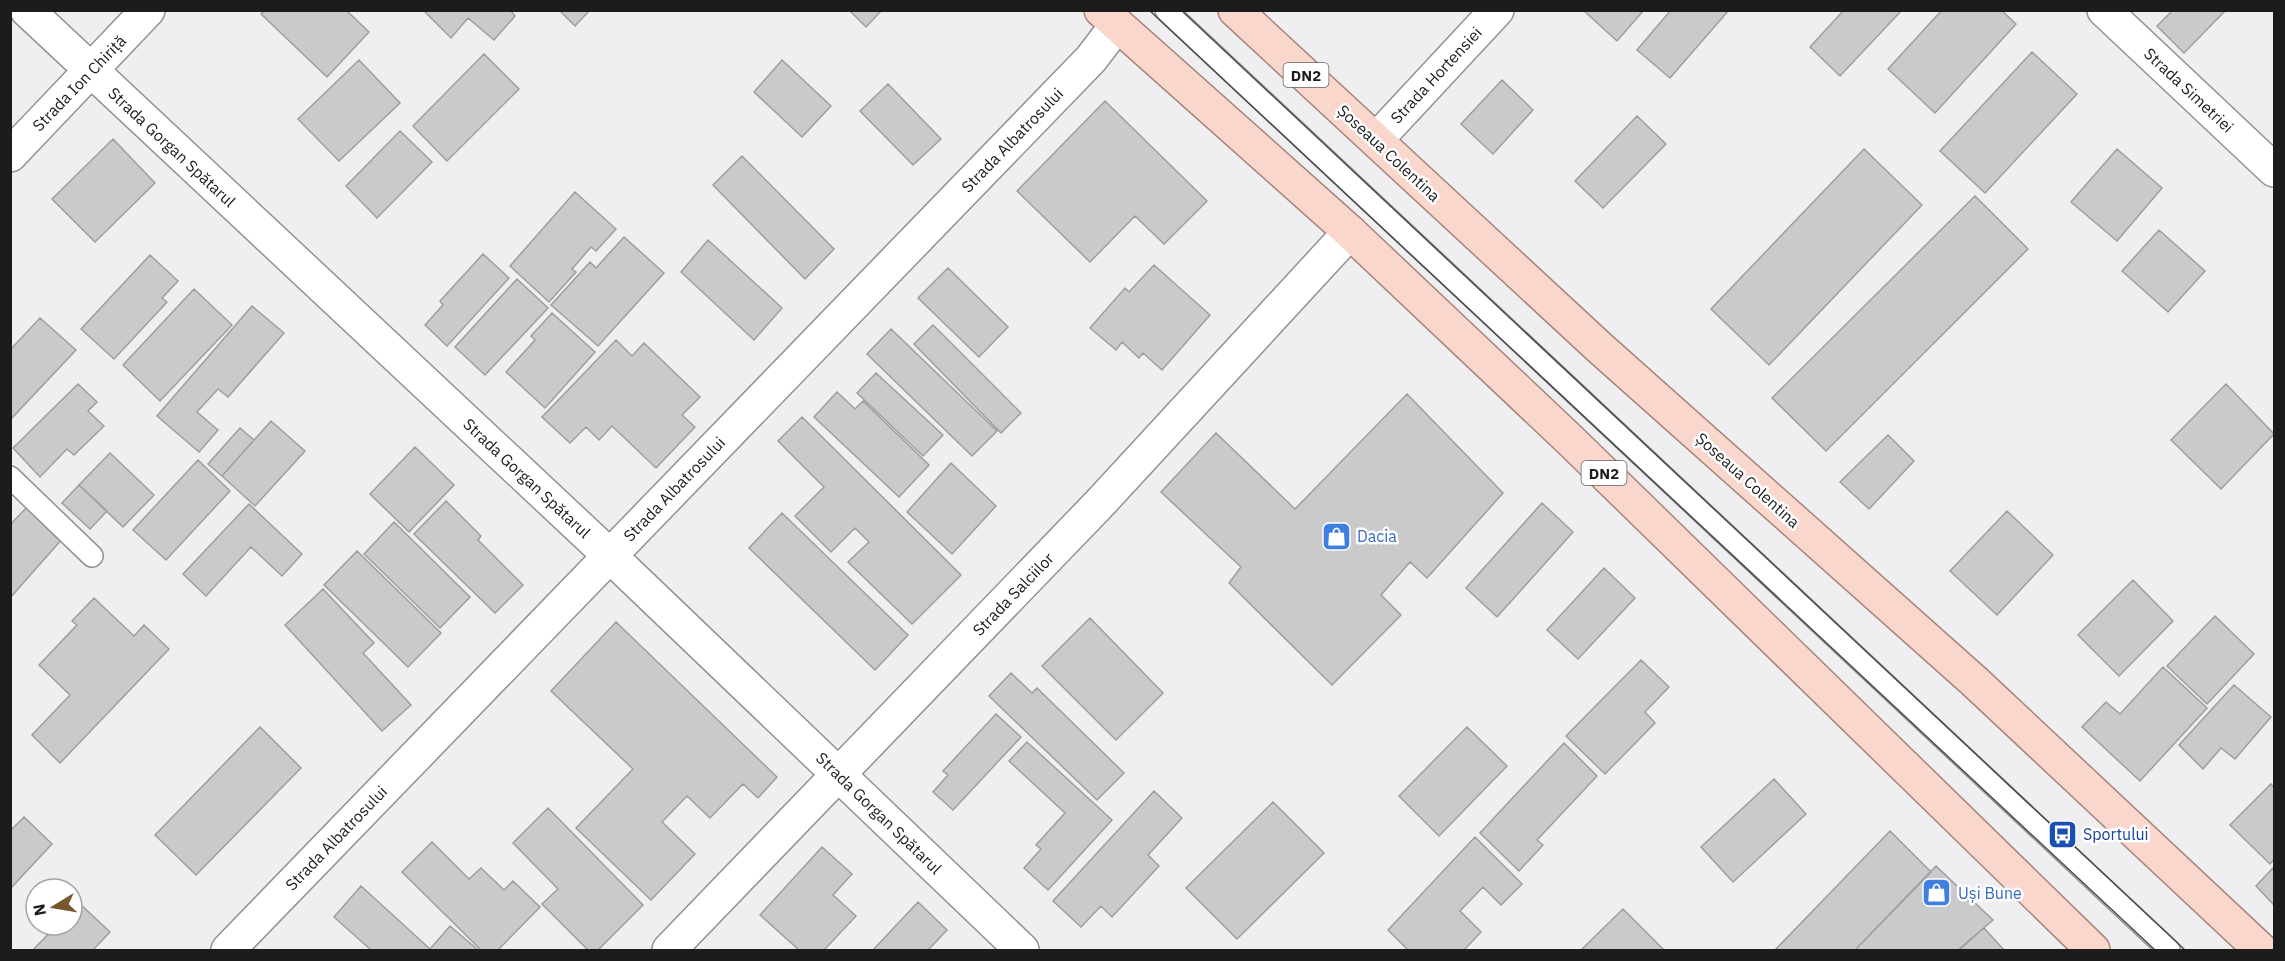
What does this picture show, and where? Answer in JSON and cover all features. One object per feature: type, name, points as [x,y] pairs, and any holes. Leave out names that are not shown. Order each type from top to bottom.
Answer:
[{"type":"main road","name":"Șoseaua Colentina","points":[[1235,10],[1600,348],[1974,681],[2261,951]]},
{"type":"main road","name":"DN2","points":[[1109,18],[1350,232],[1579,449],[2093,951]]},
{"type":"street","name":"Strada Gorgan Spătarul","points":[[27,10],[609,555],[1022,951]]},
{"type":"street","name":"Strada Ion Chiriță","points":[[10,155],[148,10]]},
{"type":"street","name":"Strada Hortensiei","points":[[1376,140],[1497,10]]},
{"type":"street","name":"Strada Simetriei","points":[[2104,10],[2274,170]]},
{"type":"street","name":"Strada Albatrosului","points":[[228,951],[1091,59],[1109,18]]},
{"type":"street","name":"Strada Salciilor","points":[[669,951],[1109,493],[1350,232]]},
{"type":"lane","points":[[1166,10],[2169,951]]},
{"type":"lane","points":[[10,477],[92,556]]},
{"type":"building","points":[[265,10],[346,10],[369,32],[327,77],[261,14]]},
{"type":"building","points":[[423,10],[510,10],[515,16],[494,40],[468,18],[451,38]]},
{"type":"building","points":[[559,10],[590,10],[575,26]]},
{"type":"building","points":[[849,10],[882,10],[866,27]]},
{"type":"building","points":[[1583,10],[1644,10],[1617,41]]},
{"type":"building","points":[[1671,10],[1729,10],[1670,78],[1637,50]]},
{"type":"building","points":[[1844,10],[1902,10],[1840,76],[1810,47]]},
{"type":"building","points":[[1942,10],[2001,10],[2016,24],[1935,113],[1888,69]]},
{"type":"building","points":[[2173,10],[2226,10],[2184,53],[2157,26]]},
{"type":"building","points":[[2032,52],[2077,94],[1985,193],[1940,151]]},
{"type":"building","points":[[484,54],[519,89],[447,161],[413,126]]},
{"type":"building","points":[[359,60],[400,103],[339,161],[298,119]]},
{"type":"building","points":[[782,60],[831,106],[802,137],[754,92]]},
{"type":"building","points":[[1502,80],[1533,110],[1493,154],[1461,124]]},
{"type":"building","points":[[888,84],[941,139],[913,165],[860,111]]},
{"type":"building","points":[[1105,101],[1207,201],[1164,244],[1135,216],[1090,262],[1017,191]]},
{"type":"building","points":[[1637,116],[1666,144],[1603,208],[1575,181]]},
{"type":"building","points":[[400,131],[432,162],[377,218],[346,186]]},
{"type":"building","points":[[113,139],[155,183],[95,242],[52,199]]},
{"type":"building","points":[[1864,149],[1922,205],[1769,365],[1711,309]]},
{"type":"building","points":[[2117,149],[2162,188],[2117,241],[2071,202]]},
{"type":"building","points":[[742,156],[834,249],[805,279],[713,185]]},
{"type":"building","points":[[575,192],[616,229],[596,251],[591,247],[572,269],[576,272],[549,302],[510,266]]},
{"type":"building","points":[[1975,196],[2028,249],[1826,451],[1772,398]]},
{"type":"building","points":[[2159,230],[2205,271],[2168,312],[2122,271]]},
{"type":"building","points":[[624,237],[664,273],[598,346],[551,305],[590,262],[596,268]]},
{"type":"building","points":[[708,240],[782,308],[754,340],[681,272]]},
{"type":"building","points":[[483,254],[509,278],[447,346],[425,325],[443,305],[440,301]]},
{"type":"building","points":[[150,255],[178,281],[162,298],[167,302],[114,359],[81,329]]},
{"type":"building","points":[[1154,265],[1210,315],[1162,370],[1143,353],[1139,358],[1122,342],[1116,350],[1090,328],[1125,288],[1129,292]]},
{"type":"building","points":[[948,268],[1008,327],[979,357],[918,298]]},
{"type":"building","points":[[517,279],[548,308],[485,375],[455,347]]},
{"type":"building","points":[[194,289],[232,325],[160,401],[123,365]]},
{"type":"building","points":[[252,306],[284,333],[228,397],[218,389],[197,412],[218,430],[199,452],[157,416]]},
{"type":"building","points":[[552,313],[595,352],[545,408],[506,372],[535,340],[531,336]]},
{"type":"building","points":[[40,318],[76,350],[10,420],[10,350]]},
{"type":"building","points":[[933,325],[1021,413],[1001,433],[914,344]]},
{"type":"building","points":[[891,329],[997,431],[972,456],[867,354]]},
{"type":"building","points":[[616,340],[632,356],[644,343],[700,397],[682,415],[695,427],[656,468],[612,426],[599,440],[586,427],[570,443],[542,417]]},
{"type":"building","points":[[876,373],[943,435],[923,456],[857,393]]},
{"type":"building","points":[[78,384],[97,402],[88,411],[104,426],[74,455],[67,449],[40,477],[13,448]]},
{"type":"building","points":[[2226,384],[2274,434],[2221,489],[2171,440]]},
{"type":"building","points":[[837,392],[855,409],[863,401],[929,465],[899,497],[814,417]]},
{"type":"building","name":"Dacia","points":[[1407,394],[1503,493],[1427,578],[1410,562],[1381,595],[1401,615],[1332,685],[1229,583],[1241,567],[1161,492],[1216,433],[1295,509]]},
{"type":"building","points":[[802,417],[961,575],[912,624],[848,562],[869,542],[855,528],[831,552],[795,516],[824,487],[778,441]]},
{"type":"building","points":[[271,421],[305,451],[255,506],[222,476]]},
{"type":"building","points":[[240,428],[254,440],[222,476],[208,464]]},
{"type":"building","points":[[1888,435],[1914,461],[1869,509],[1840,482]]},
{"type":"building","points":[[415,447],[454,485],[409,532],[370,494]]},
{"type":"building","points":[[110,453],[154,495],[123,527],[79,485]]},
{"type":"building","points":[[198,460],[230,491],[166,560],[133,530]]},
{"type":"building","points":[[951,463],[996,506],[952,554],[907,512]]},
{"type":"building","points":[[79,485],[107,511],[90,529],[62,503]]},
{"type":"building","points":[[446,501],[481,536],[478,540],[523,585],[495,613],[414,534]]},
{"type":"building","points":[[1542,503],[1573,532],[1497,617],[1466,588]]},
{"type":"building","points":[[249,504],[302,554],[282,576],[251,547],[206,596],[183,574]]},
{"type":"building","points":[[27,507],[63,538],[10,598],[10,525]]},
{"type":"building","points":[[2007,511],[2053,555],[1997,615],[1950,571]]},
{"type":"building","points":[[782,513],[908,635],[875,670],[749,548]]},
{"type":"building","points":[[394,522],[470,597],[440,628],[364,554]]},
{"type":"building","points":[[357,551],[441,633],[408,667],[324,585]]},
{"type":"building","points":[[1604,568],[1635,598],[1578,659],[1547,630]]},
{"type":"building","points":[[2133,580],[2173,621],[2119,676],[2078,635]]},
{"type":"building","points":[[323,589],[374,643],[363,653],[411,705],[382,731],[285,625]]},
{"type":"building","points":[[94,598],[134,636],[144,625],[169,649],[60,763],[32,735],[70,695],[39,665],[77,625],[72,621]]},
{"type":"building","points":[[2215,616],[2254,654],[2207,704],[2167,666]]},
{"type":"building","points":[[1090,618],[1163,693],[1116,740],[1042,666]]},
{"type":"building","points":[[616,622],[777,777],[758,798],[743,784],[710,818],[687,796],[662,822],[695,854],[651,900],[576,828],[633,769],[551,691]]},
{"type":"building","points":[[1641,660],[1669,687],[1645,712],[1655,723],[1605,774],[1566,736]]},
{"type":"building","points":[[2163,667],[2207,708],[2140,781],[2082,727],[2106,702],[2120,714]]},
{"type":"building","points":[[1011,673],[1032,693],[1037,688],[1124,773],[1097,800],[989,696]]},
{"type":"building","points":[[2234,685],[2271,717],[2235,759],[2221,748],[2203,769],[2179,745]]},
{"type":"building","points":[[996,714],[1021,737],[953,810],[933,792],[948,775],[943,771]]},
{"type":"building","points":[[260,727],[301,768],[196,875],[155,835]]},
{"type":"building","points":[[1467,727],[1507,766],[1439,836],[1399,796]]},
{"type":"building","points":[[1027,742],[1112,820],[1048,890],[1024,868],[1041,849],[1036,845],[1065,813],[1009,761]]},
{"type":"building","points":[[1564,743],[1597,776],[1537,840],[1543,845],[1519,871],[1480,833]]},
{"type":"building","points":[[1774,779],[1806,814],[1733,882],[1701,847]]},
{"type":"building","points":[[2271,784],[2274,788],[2274,859],[2270,864],[2230,825]]},
{"type":"building","points":[[1154,791],[1182,818],[1148,855],[1159,866],[1112,917],[1101,906],[1081,927],[1053,901]]},
{"type":"building","points":[[1273,802],[1324,853],[1237,939],[1186,888]]},
{"type":"building","points":[[548,808],[643,905],[598,950],[588,950],[542,904],[558,889],[513,843]]},
{"type":"building","points":[[24,817],[52,844],[10,889],[10,831]]},
{"type":"building","points":[[1890,831],[1931,872],[1855,950],[1775,950]]},
{"type":"building","points":[[1475,837],[1522,884],[1501,905],[1483,887],[1460,911],[1481,932],[1464,950],[1408,950],[1388,930]]},
{"type":"building","points":[[432,842],[469,879],[481,868],[504,890],[513,881],[540,907],[498,950],[481,950],[402,872]]},
{"type":"building","points":[[822,847],[852,874],[833,895],[856,916],[824,950],[799,950],[760,915]]},
{"type":"building","name":"Uși Bune","points":[[1936,866],[1993,920],[1958,950],[1855,950]]},
{"type":"building","points":[[2274,867],[2274,905],[2256,886]]},
{"type":"building","points":[[361,886],[430,949],[450,926],[478,950],[371,950],[334,917]]},
{"type":"building","points":[[918,902],[947,930],[928,950],[873,950]]},
{"type":"building","points":[[84,908],[110,932],[93,950],[33,950],[45,937],[84,937]]},
{"type":"building","points":[[1623,909],[1664,950],[1581,950]]},
{"type":"building","points":[[1984,928],[2004,950],[1959,950]]},
{"type":"tram line","points":[[1149,10],[2155,950]]},
{"type":"tram line","points":[[1181,10],[2185,950]]},
{"type":"place","name":"Dacia","points":[[1336,536]]},
{"type":"place","name":"Sportului","points":[[2062,834]]},
{"type":"place","name":"Uși Bune","points":[[1937,893]]}]
